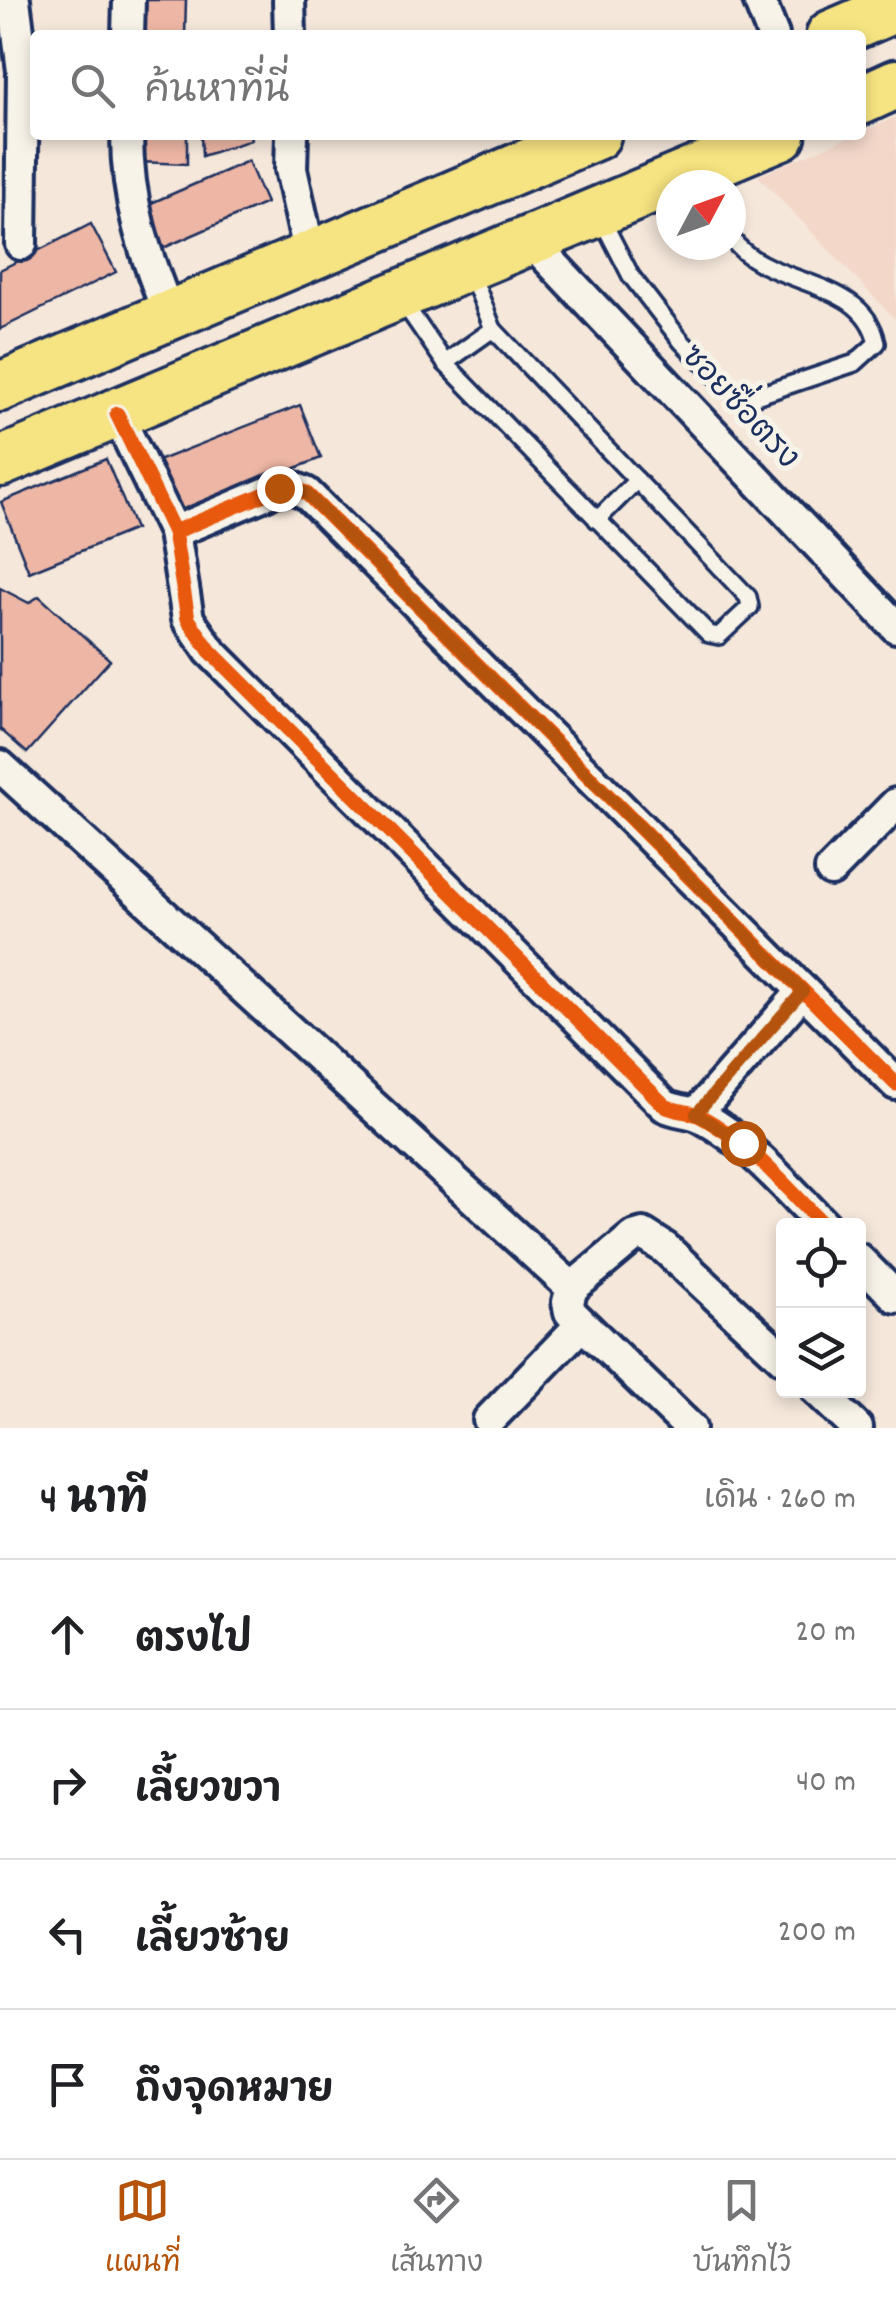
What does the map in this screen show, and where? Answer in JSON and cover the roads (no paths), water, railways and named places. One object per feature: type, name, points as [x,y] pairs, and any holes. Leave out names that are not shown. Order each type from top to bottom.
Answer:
[{"type":"main road","points":[[0,387],[584,140]]},
{"type":"main road","points":[[711,170],[771,140]]},
{"type":"main road","points":[[0,462],[598,212],[656,192]]},
{"type":"street","points":[[14,0],[29,72],[21,244]]},
{"type":"street","points":[[128,30],[129,0]]},
{"type":"street","points":[[290,0],[290,30]]},
{"type":"street","points":[[759,0],[771,30]]},
{"type":"street","points":[[127,140],[127,176],[140,242],[169,314]]},
{"type":"street","points":[[292,140],[292,169],[310,256]]},
{"type":"street","name":"ซอยซื่อตรง","points":[[530,240],[896,627]]},
{"type":"street","points":[[117,414],[174,532],[188,619],[210,651],[665,1106],[682,1114],[696,1114],[743,1143],[817,1218]]},
{"type":"street","points":[[174,532],[279,488],[306,493],[896,1084]]},
{"type":"street","points":[[0,766],[572,1288]]},
{"type":"street","points":[[831,870],[896,804]]},
{"type":"street","points":[[696,1114],[803,991]]},
{"type":"street","points":[[669,1421],[581,1325],[570,1312],[568,1302],[572,1288],[633,1237],[643,1234],[665,1248],[776,1352]]},
{"type":"street","points":[[866,1267],[896,1297]]},
{"type":"street","points":[[489,1420],[581,1325]]},
{"type":"street","points":[[825,1398],[857,1428]]},
{"type":"lane","points":[[598,212],[631,276],[682,342],[741,401],[854,363],[877,343],[873,324],[843,297],[772,270],[746,252]]},
{"type":"lane","points":[[399,296],[445,364],[709,634],[719,636],[750,607],[748,597],[493,329],[469,266]]},
{"type":"lane","points":[[445,364],[493,329]]},
{"type":"lane","points":[[597,520],[637,480]]}]
